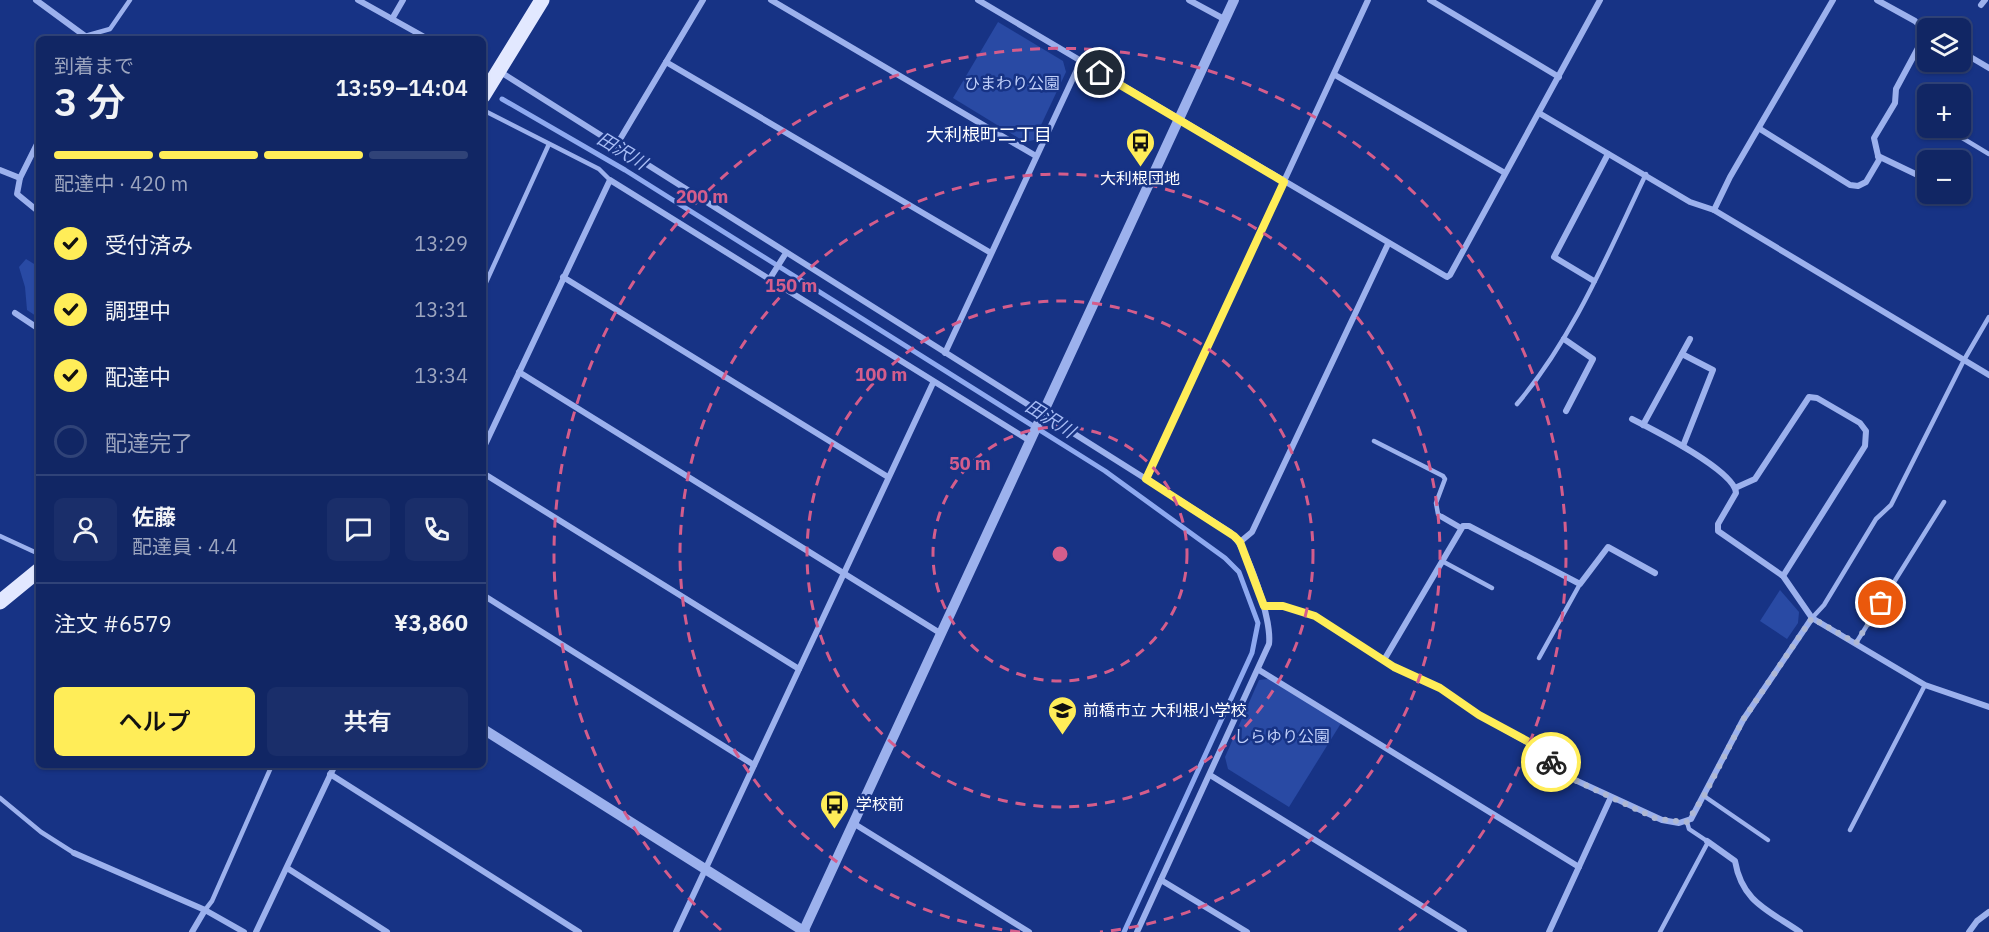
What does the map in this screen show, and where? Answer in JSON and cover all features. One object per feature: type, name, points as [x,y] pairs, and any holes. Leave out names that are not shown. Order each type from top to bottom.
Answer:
[{"type":"main road","points":[[491,76],[542,0]]},
{"type":"main road","points":[[0,602],[36,572]]},
{"type":"street","points":[[36,0],[84,36]]},
{"type":"street","points":[[358,0],[423,36]]},
{"type":"street","points":[[392,19],[403,0]]},
{"type":"street","points":[[616,146],[703,0]]},
{"type":"street","points":[[771,0],[1036,156]]},
{"type":"street","points":[[978,0],[1442,276],[1450,275],[1600,0]]},
{"type":"street","points":[[1190,0],[1224,19]]},
{"type":"street","points":[[486,731],[804,931],[1234,0]]},
{"type":"street","points":[[1146,479],[1368,0]]},
{"type":"street","points":[[1430,0],[1559,77]]},
{"type":"street","points":[[1714,210],[1833,0]]},
{"type":"street","points":[[1760,129],[1854,186],[1866,182],[1878,164],[1874,138],[1895,103],[1896,89],[1924,35],[1924,30],[1915,21],[1877,0]]},
{"type":"street","points":[[1971,57],[1989,68]]},
{"type":"street","points":[[945,353],[1081,61]]},
{"type":"street","points":[[666,62],[991,253]]},
{"type":"street","points":[[1335,75],[1505,173]]},
{"type":"street","points":[[491,76],[616,146],[1230,532],[1240,542],[1264,606],[1270,636],[1259,670],[1137,932]]},
{"type":"street","points":[[1539,113],[1690,202],[1714,210],[1989,375]]},
{"type":"street","points":[[36,146],[20,178],[17,194],[36,210]]},
{"type":"street","points":[[1594,281],[1554,257],[1608,154]]},
{"type":"street","points":[[1878,156],[1917,175]]},
{"type":"street","points":[[0,170],[20,178]]},
{"type":"street","points":[[486,443],[610,180],[933,383],[1030,441]]},
{"type":"street","points":[[1240,542],[1252,532],[1388,244]]},
{"type":"street","points":[[769,280],[786,253]]},
{"type":"street","points":[[563,277],[888,477]]},
{"type":"street","points":[[15,313],[36,327]]},
{"type":"street","points":[[1564,339],[1593,359],[1566,411]]},
{"type":"street","points":[[1643,425],[1690,339]]},
{"type":"street","points":[[1682,354],[1713,370],[1683,446]]},
{"type":"street","points":[[519,372],[843,575],[940,633]]},
{"type":"street","points":[[676,932],[933,383]]},
{"type":"street","points":[[1735,488],[1755,479],[1809,397],[1826,403],[1860,423],[1866,430],[1865,446],[1783,576]]},
{"type":"street","points":[[1632,419],[1683,446],[1731,482],[1736,494],[1718,524],[1718,531],[1783,576],[1812,618],[1925,686],[1989,707]]},
{"type":"street","points":[[486,475],[799,669]]},
{"type":"street","points":[[1442,517],[1461,528],[1469,526],[1580,584],[1608,547],[1655,573]]},
{"type":"street","points":[[1384,660],[1461,528]]},
{"type":"street","points":[[486,597],[754,765]]},
{"type":"street","points":[[1264,606],[1283,606],[1315,616],[1402,671],[1440,688],[1479,715],[1536,747],[1562,774],[1662,820],[1687,822],[1704,796],[1743,720],[1812,618]]},
{"type":"street","points":[[1259,670],[1579,867]]},
{"type":"street","points":[[256,932],[333,768]]},
{"type":"street","points":[[330,774],[579,932]]},
{"type":"street","points":[[1210,775],[1464,932]]},
{"type":"street","points":[[1549,932],[1611,797]]},
{"type":"street","points":[[853,823],[1029,932]]},
{"type":"street","points":[[1707,841],[1735,861],[1738,882],[1748,896],[1800,932]]},
{"type":"street","points":[[74,853],[205,910],[244,932]]},
{"type":"street","points":[[287,868],[387,932]]},
{"type":"street","points":[[1161,880],[1246,932]]},
{"type":"street","points":[[192,932],[205,910]]},
{"type":"street","points":[[1970,932],[1977,921],[1989,912]]},
{"type":"lane","points":[[88,36],[110,29],[130,0]]},
{"type":"lane","points":[[486,112],[599,170],[610,180]]},
{"type":"lane","points":[[1962,138],[1989,154]]},
{"type":"lane","points":[[486,282],[549,144]]},
{"type":"lane","points":[[1517,404],[1564,339],[1646,174]]},
{"type":"lane","points":[[1812,618],[1824,605],[1876,519],[1891,505],[1964,360],[1989,318]]},
{"type":"lane","points":[[1374,441],[1443,476],[1443,490],[1436,503],[1438,514],[1442,517]]},
{"type":"lane","points":[[1856,643],[1944,502]]},
{"type":"lane","points":[[0,536],[36,553]]},
{"type":"lane","points":[[1442,561],[1492,588]]},
{"type":"lane","points":[[1539,657],[1580,584]]},
{"type":"lane","points":[[1850,830],[1925,686]]},
{"type":"lane","points":[[205,910],[212,901],[272,768]]},
{"type":"lane","points":[[1704,796],[1768,840]]},
{"type":"lane","points":[[0,798],[41,832],[74,853]]},
{"type":"lane","points":[[1660,932],[1707,841],[1689,829],[1687,822]]},
{"type":"green space","name":"ひまわり公園","points":[[998,22],[1063,61],[1066,72],[1034,140],[1025,142],[953,98]]},
{"type":"green space","points":[[26,259],[36,265],[36,316],[27,310],[25,287],[19,267]]},
{"type":"green space","points":[[1780,590],[1799,612],[1798,623],[1787,639],[1760,621]]},
{"type":"green space","name":"しらゆり公園","points":[[1276,678],[1343,720],[1289,807],[1228,769],[1225,757],[1259,680]]},
{"type":"waterway","name":"田沢川","points":[[502,99],[625,170],[1105,471],[1225,558],[1239,572],[1258,623],[1252,653],[1124,932]]},
{"type":"way so far","points":[[1551,762],[1562,774],[1657,819],[1687,822],[1704,796],[1738,727],[1812,618],[1856,643],[1881,603]]},
{"type":"place","name":"大利根団地","points":[[1140,168]]},
{"type":"place","name":"前橋市立 大利根小学校","points":[[1062,736]]},
{"type":"place","name":"学校前","points":[[835,830]]},
{"type":"district","name":"大利根町二丁目","points":[[989,135]]},
{"type":"route","points":[[1100,73],[1284,182],[1146,479],[1230,532],[1240,542],[1264,606],[1283,606],[1315,616],[1394,667],[1440,688],[1490,722],[1529,742],[1551,762]]}]
